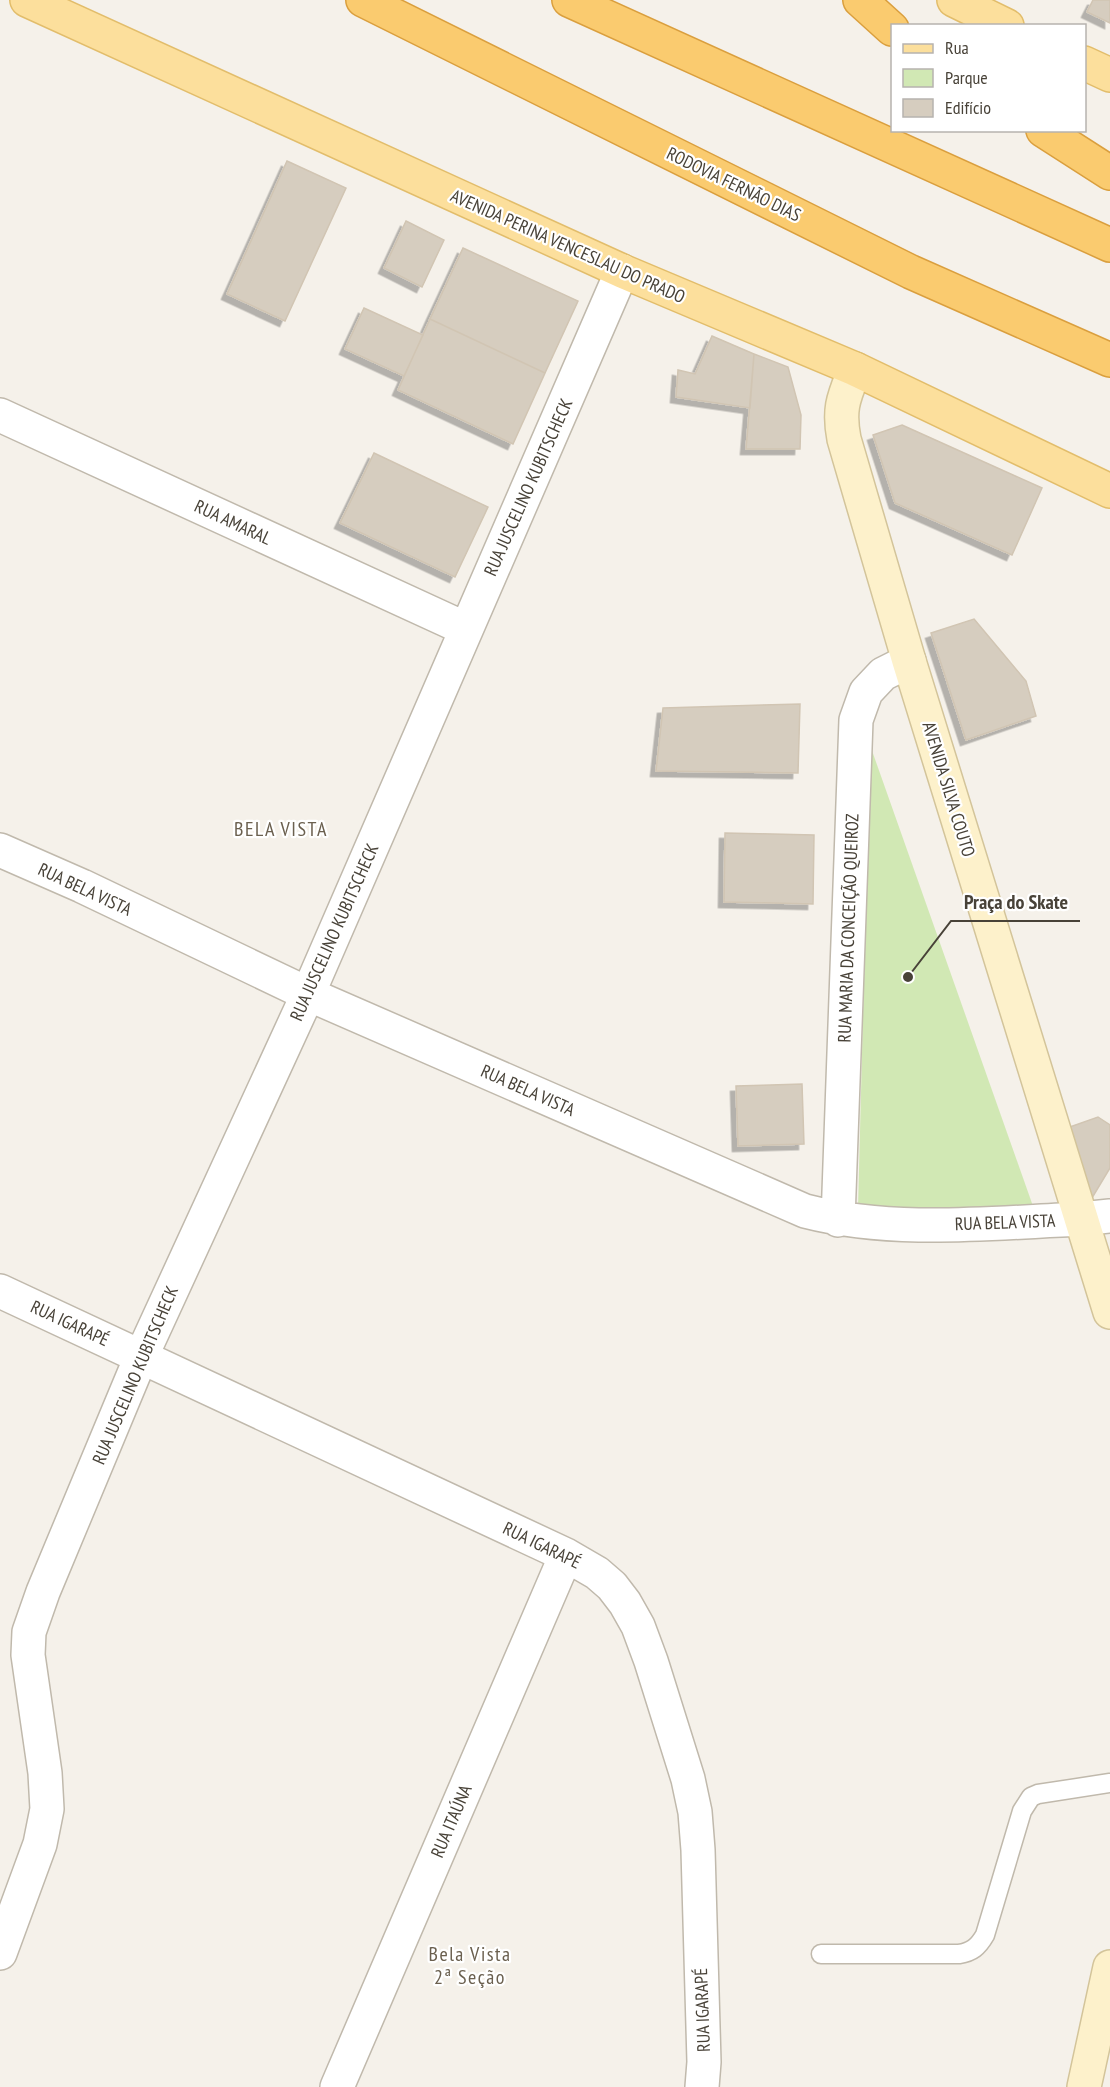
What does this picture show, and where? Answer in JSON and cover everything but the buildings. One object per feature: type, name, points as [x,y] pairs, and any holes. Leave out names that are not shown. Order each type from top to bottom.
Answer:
[{"type":"highway","name":"RODOVIA FERNÃO DIAS","points":[[363,0],[911,272],[1110,360]]},
{"type":"highway","points":[[568,0],[1110,245]]},
{"type":"highway","points":[[860,0],[891,27]]},
{"type":"highway","points":[[1046,132],[1110,172]]},
{"type":"highway","points":[[911,272],[1110,372]]},
{"type":"main road","name":"AVENIDA PERINA VENCESLAU DO PRADO","points":[[27,0],[622,271],[855,369],[1110,491]]},
{"type":"main road","points":[[954,0],[1003,24]]},
{"type":"main road","points":[[1086,64],[1110,75]]},
{"type":"main road","name":"AVENIDA SILVA COUTO","points":[[855,369],[842,403],[841,426],[909,660],[1095,1217],[1110,1312]]},
{"type":"main road","points":[[1084,2087],[1110,1967]]},
{"type":"street","name":"RUA JUSCELINO KUBITSCHECK","points":[[0,1953],[40,1844],[47,1809],[45,1773],[28,1655],[29,1632],[43,1592],[141,1357],[308,994],[622,271]]},
{"type":"street","name":"RUA AMARAL","points":[[0,415],[466,629]]},
{"type":"street","name":"RUA MARIA DA CONCEIÇÃO QUEIROZ","points":[[838,1220],[856,720],[866,692],[883,674],[909,660]]},
{"type":"street","name":"RUA BELA VISTA","points":[[0,850],[82,886],[308,994],[805,1211],[838,1220],[926,1225],[1095,1217]]},
{"type":"street","name":"RUA IGARAPÉ","points":[[0,1291],[566,1555],[597,1573],[612,1586],[638,1626],[651,1661],[688,1779],[695,1812],[704,2062],[702,2087]]},
{"type":"street","name":"RUA ITAÚNA","points":[[337,2087],[566,1555]]},
{"type":"lane","points":[[821,1954],[958,1954],[974,1949],[985,1935],[1022,1811],[1031,1797],[1045,1792],[1110,1783]]},
{"type":"green space","points":[[870,745],[1034,1209],[858,1209]]},
{"type":"place","name":"Praça do Skate","points":[[908,977]]},
{"type":"district","name":"BELA VISTA","points":[[281,829]]},
{"type":"district","name":"Bela Vista 2ª Seção","points":[[470,1966]]}]
